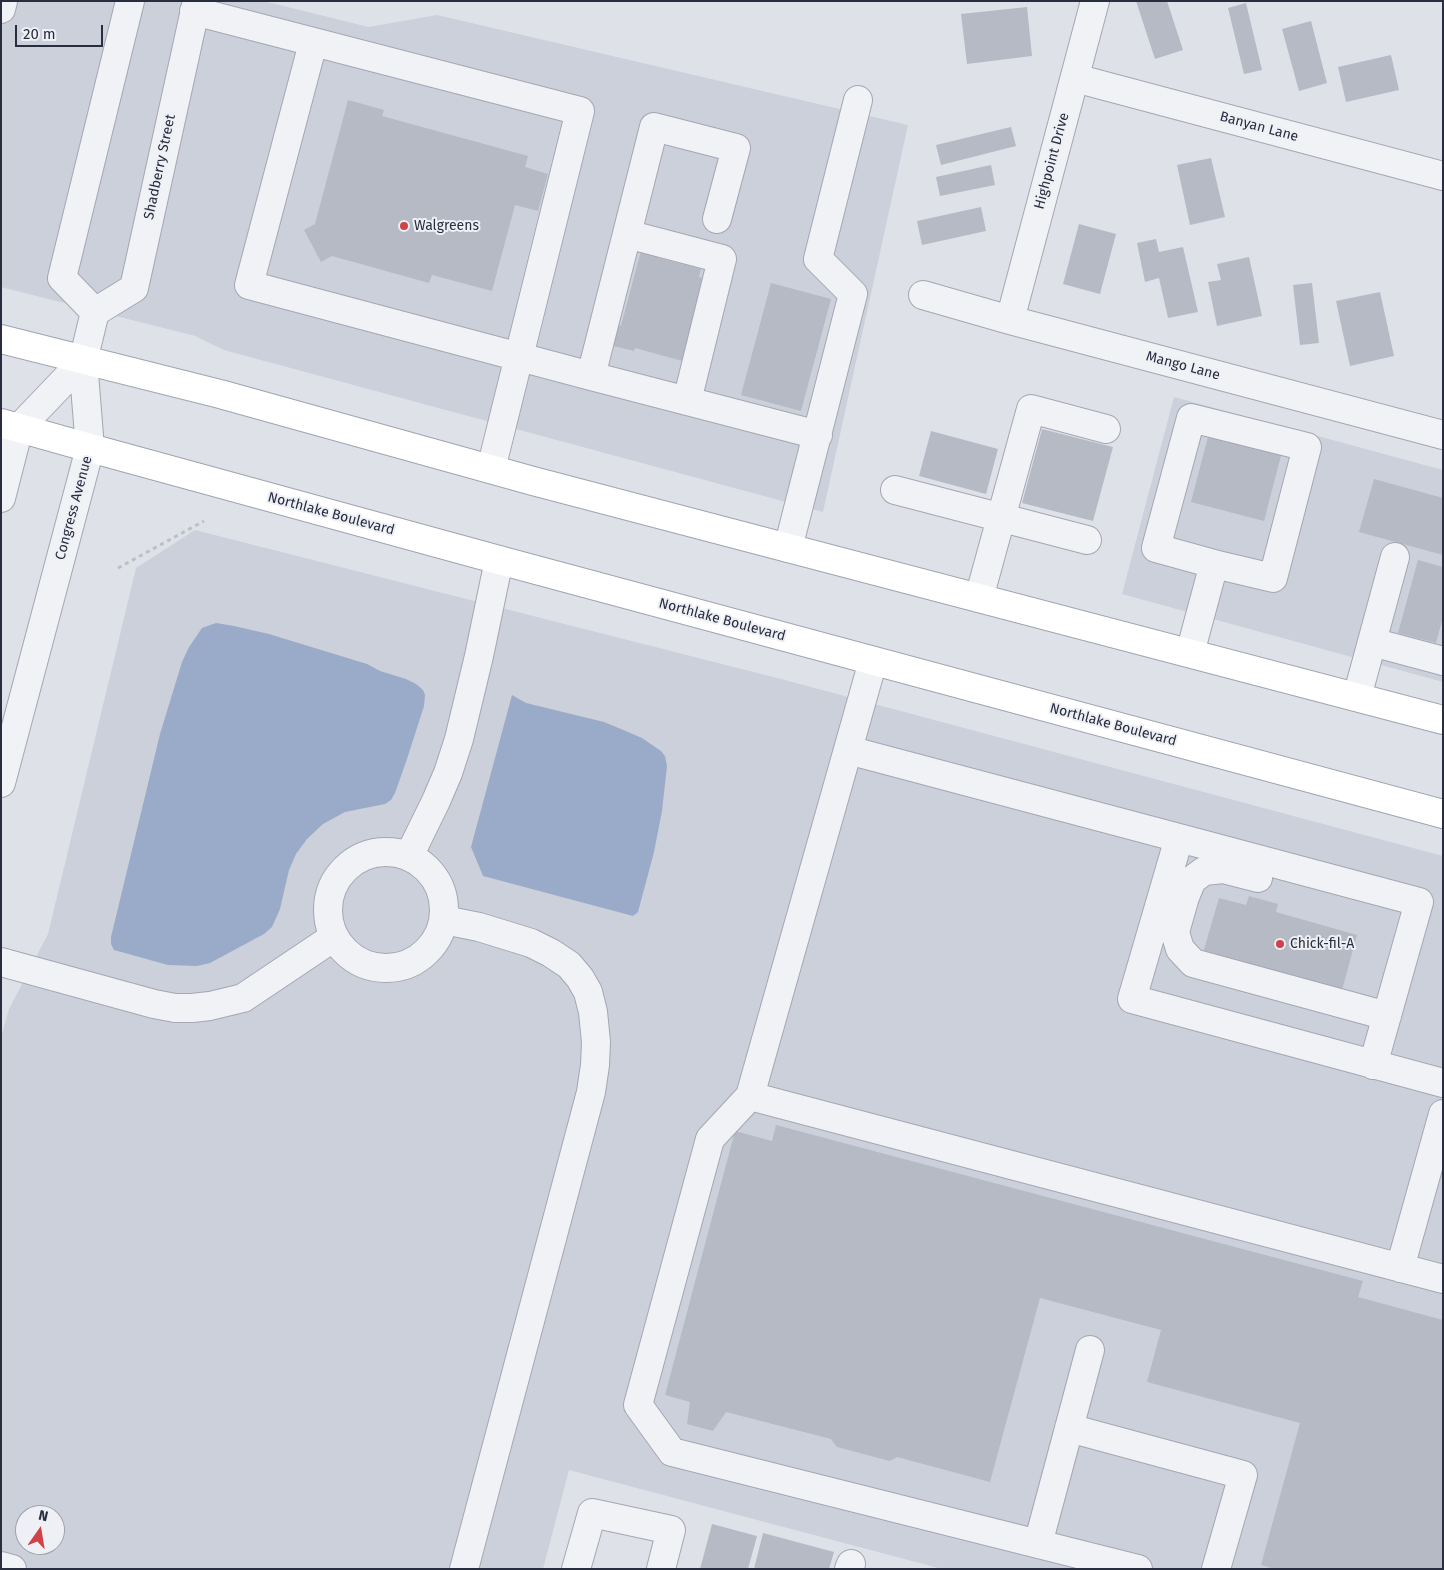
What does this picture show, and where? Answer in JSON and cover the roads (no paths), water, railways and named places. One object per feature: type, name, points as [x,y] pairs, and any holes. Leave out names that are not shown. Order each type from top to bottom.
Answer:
[{"type":"main road","points":[[1,339],[220,394],[491,469],[1443,720]]},
{"type":"main road","name":"Northlake Boulevard","points":[[10,425],[498,560],[1443,814]]},
{"type":"street","points":[[1,9],[3,1]]},
{"type":"street","points":[[1,498],[10,425],[83,361],[94,312],[62,278],[130,1]]},
{"type":"street","name":"Highpoint Drive","points":[[1010,320],[1095,1]]},
{"type":"street","points":[[195,6],[313,43],[580,112],[491,469]]},
{"type":"street","name":"Shadberry Street","points":[[94,312],[134,288],[195,6]]},
{"type":"street","points":[[313,43],[249,285],[818,436]]},
{"type":"street","name":"Banyan Lane","points":[[1074,78],[1443,176]]},
{"type":"street","points":[[788,548],[853,294],[818,259],[858,100]]},
{"type":"street","points":[[591,376],[654,127],[736,148],[717,219]]},
{"type":"street","points":[[627,234],[722,259],[687,401]]},
{"type":"street","name":"Mango Lane","points":[[923,295],[1010,320],[1443,435]]},
{"type":"street","name":"Congress Avenue","points":[[1,783],[90,448],[83,361]]},
{"type":"street","points":[[979,598],[1031,409],[1106,428]]},
{"type":"street","points":[[1191,418],[1307,448],[1273,578],[1214,564],[1156,548],[1191,418]]},
{"type":"street","points":[[894,490],[1087,540]]},
{"type":"street","points":[[1357,697],[1395,557]]},
{"type":"street","points":[[409,856],[436,801],[456,748],[479,656],[498,560]]},
{"type":"street","points":[[1190,653],[1214,564]]},
{"type":"street","points":[[1372,642],[1443,661]]},
{"type":"street","points":[[873,661],[750,1096],[710,1139],[638,1405],[672,1452],[1138,1569]]},
{"type":"street","points":[[848,750],[1419,902],[1373,1065]]},
{"type":"street","points":[[1178,838],[1132,999],[1443,1083]]},
{"type":"street","points":[[383,852],[409,856],[430,871],[443,894],[444,920],[434,944],[415,961],[390,969],[364,965],[342,950],[334,937],[330,927],[328,901],[338,877],[358,859],[383,852]]},
{"type":"street","points":[[1387,1016],[1193,963],[1180,949],[1175,932],[1192,880],[1204,871],[1223,869],[1313,892],[1393,895]]},
{"type":"street","points":[[444,920],[487,929],[531,943],[569,965],[580,978],[588,992],[593,1012],[596,1042],[596,1064],[591,1092],[464,1569]]},
{"type":"street","points":[[1,962],[154,1004],[175,1008],[192,1008],[210,1006],[242,998],[334,937]]},
{"type":"street","points":[[750,1096],[1443,1279]]},
{"type":"street","points":[[1400,1268],[1443,1114]]},
{"type":"street","points":[[1038,1544],[1090,1350]]},
{"type":"street","points":[[1069,1428],[1243,1474],[1216,1569]]},
{"type":"street","points":[[576,1569],[592,1512],[671,1530],[661,1569]]},
{"type":"street","points":[[1,1566],[12,1569]]},
{"type":"water","points":[[216,623],[269,634],[367,664],[380,671],[406,679],[423,690],[425,695],[424,706],[407,759],[391,800],[385,804],[345,812],[323,824],[307,839],[296,854],[289,870],[280,909],[272,927],[264,934],[210,963],[197,966],[168,965],[114,950],[111,944],[111,937],[160,734],[182,662],[189,647],[202,628]]},
{"type":"water","points":[[512,695],[526,703],[604,722],[642,738],[665,756],[667,766],[662,811],[654,852],[638,912],[633,916],[483,876],[471,847]]},
{"type":"place","name":"Walgreens","points":[[404,226]]},
{"type":"place","name":"Chick-fil-A","points":[[1280,944]]}]
